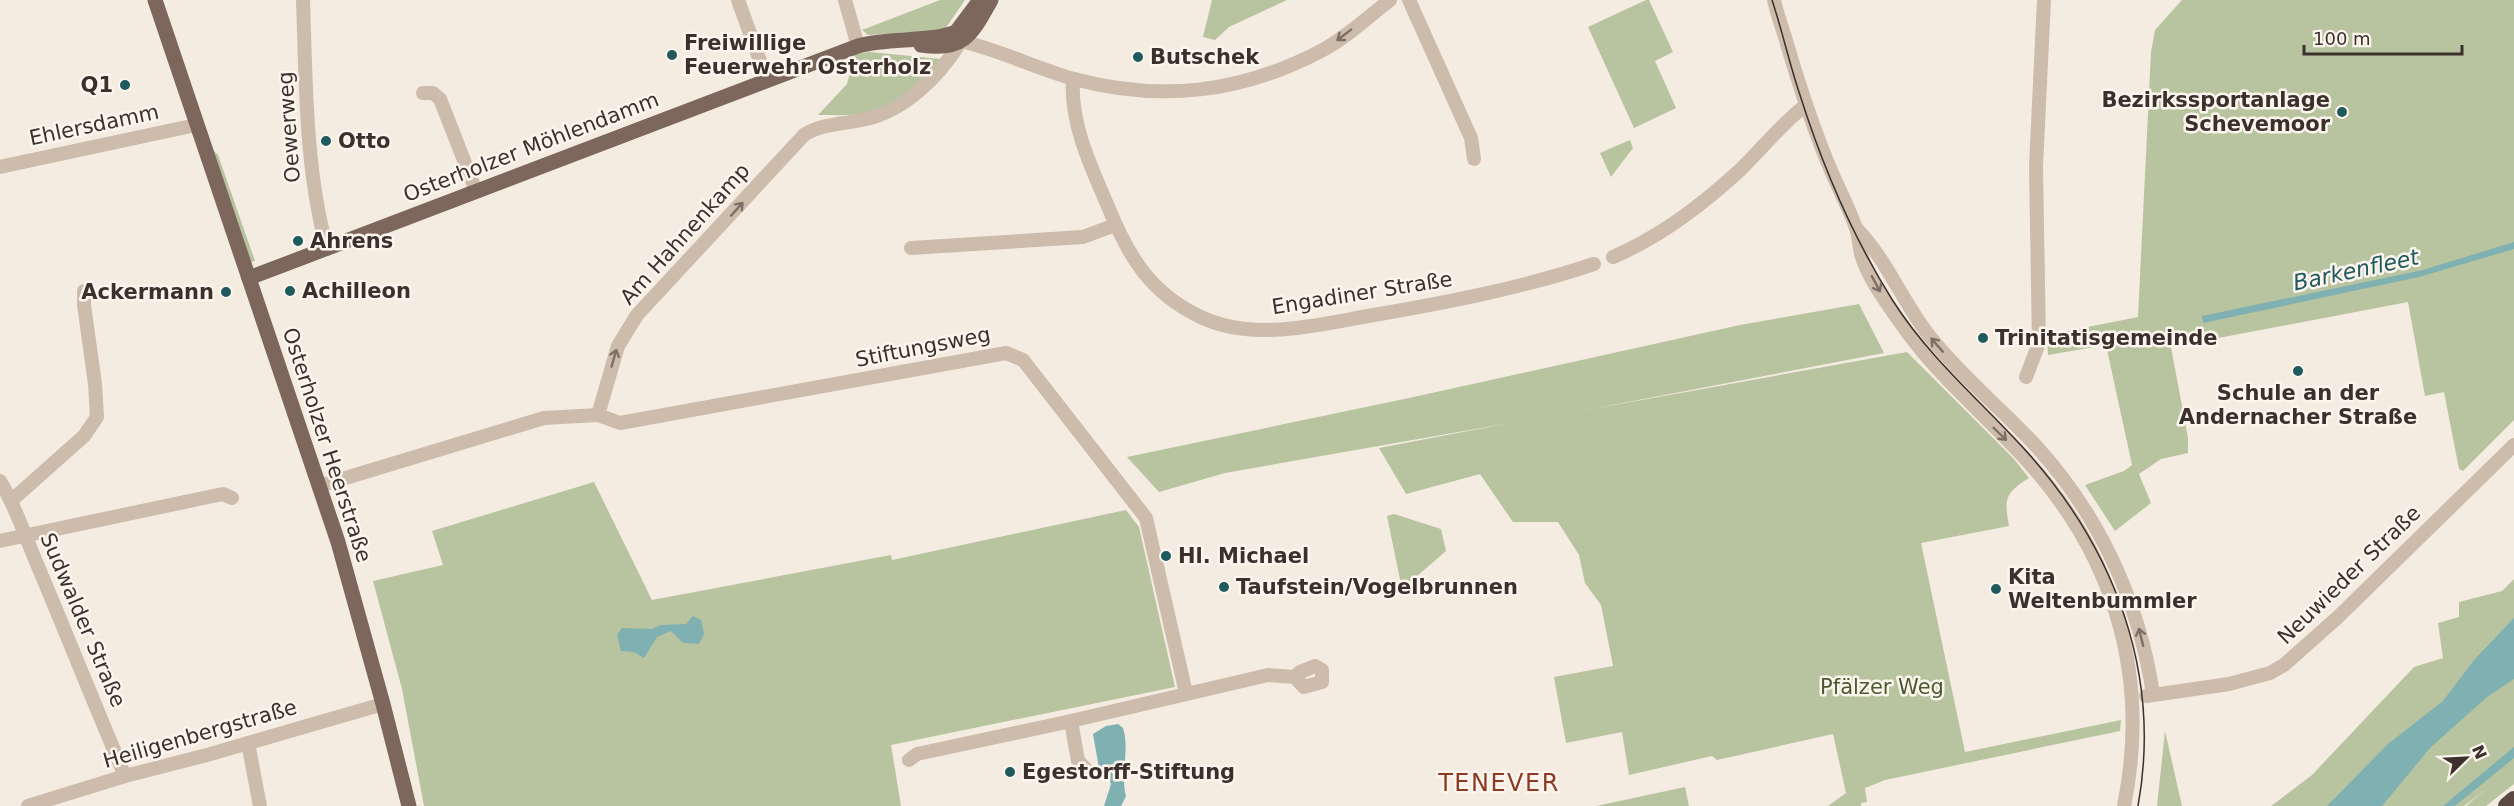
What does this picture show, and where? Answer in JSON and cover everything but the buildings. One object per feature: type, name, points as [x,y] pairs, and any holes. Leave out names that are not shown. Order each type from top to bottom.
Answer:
[{"type":"highway","points":[[2507,806],[2514,800]]},
{"type":"main road","name":"Osterholzer Heerstraße","points":[[155,0],[320,486],[348,576],[409,806]]},
{"type":"main road","points":[[959,37],[980,0]]},
{"type":"main road","points":[[959,37],[975,29],[991,0]]},
{"type":"main road","name":"Osterholzer Möhlendamm","points":[[249,278],[858,45],[898,39],[927,46],[952,46],[959,37]]},
{"type":"street","name":"Oewerweg","points":[[303,0],[311,162],[316,210],[327,249]]},
{"type":"street","points":[[738,0],[768,80]]},
{"type":"street","points":[[845,0],[858,45]]},
{"type":"street","points":[[959,37],[1073,78],[1149,92],[1180,92],[1210,88],[1274,73],[1321,51],[1390,0]]},
{"type":"street","points":[[1409,0],[1471,138],[1474,159]]},
{"type":"street","points":[[2026,377],[2039,343],[2036,166],[2044,0]]},
{"type":"street","points":[[1774,1],[1821,147],[1857,230],[1862,256],[1883,296],[1921,351],[1945,379],[2020,454],[2050,489],[2083,538],[2115,607],[2124,638],[2133,700],[2130,776],[2124,806]]},
{"type":"street","name":"Am Hahnenkamp","points":[[598,415],[618,346],[637,315],[804,135],[815,127],[876,117],[896,107],[932,79],[949,61],[959,37]]},
{"type":"street","name":"Engadiner Straße","points":[[1073,78],[1072,96],[1078,125],[1092,169],[1128,252],[1165,295],[1206,319],[1268,330],[1307,326],[1445,303],[1519,287],[1594,264]]},
{"type":"street","points":[[423,93],[433,93],[440,99],[476,191]]},
{"type":"street","points":[[1613,257],[1641,244],[1701,204],[1740,170],[1792,116],[1806,105]]},
{"type":"street","name":"Ehlersdamm","points":[[0,167],[196,125]]},
{"type":"street","points":[[910,248],[1083,237],[1115,225]]},
{"type":"street","points":[[1857,230],[1875,248],[1895,285],[1930,337],[1957,368],[2034,444],[2079,500],[2108,551],[2128,594],[2139,630],[2153,694]]},
{"type":"street","points":[[12,500],[84,436],[96,417],[95,384],[84,291]]},
{"type":"street","name":"Stiftungsweg","points":[[598,415],[620,423],[1006,353],[1023,360],[1146,518],[1186,693]]},
{"type":"street","points":[[320,486],[544,418],[598,415]]},
{"type":"street","name":"Neuwieder Straße","points":[[2133,700],[2153,694],[2173,693],[2238,682],[2270,673],[2284,665],[2330,625],[2514,445]]},
{"type":"street","name":"Sudwalder Straße","points":[[0,480],[12,500],[125,776]]},
{"type":"street","points":[[0,541],[223,494],[232,498]]},
{"type":"street","points":[[909,760],[917,754],[1268,675],[1295,677]]},
{"type":"street","name":"Heiligenbergstraße","points":[[28,806],[125,776],[383,704]]},
{"type":"street","points":[[1071,721],[1078,761],[1086,769]]},
{"type":"street","points":[[248,743],[260,806]]},
{"type":"green space","points":[[940,0],[965,0],[943,32],[868,35],[862,30]]},
{"type":"green space","points":[[1212,0],[1287,0],[1229,27],[1215,40],[1203,37]]},
{"type":"green space","points":[[1649,0],[1673,52],[1655,61],[1676,108],[1634,128],[1588,27]]},
{"type":"green space","points":[[2182,0],[2514,0],[2514,420],[2463,471],[2459,469],[2444,392],[2425,396],[2408,302],[2171,347],[2188,438],[2188,453],[2161,459],[2139,474],[2151,503],[2115,531],[2085,485],[2124,471],[2132,465],[2106,345],[2048,355],[2047,335],[2138,317],[2151,52],[2155,30]]},
{"type":"green space","points":[[870,52],[941,59],[909,91],[881,110],[858,115],[818,115],[847,84],[855,54]]},
{"type":"green space","points":[[1630,140],[1633,148],[1611,177],[1600,153]]},
{"type":"green space","points":[[213,150],[218,155],[255,261],[251,262]]},
{"type":"green space","name":"Pfälzer Weg","points":[[1859,304],[1884,353],[1586,410],[1907,352],[2014,459],[2029,478],[2015,488],[2008,498],[2009,526],[1921,543],[1965,752],[2121,720],[2120,731],[1885,780],[1865,788],[1867,802],[1861,803],[1861,806],[1828,806],[1846,793],[1833,734],[1717,760],[1712,756],[1629,775],[1622,732],[1566,743],[1554,677],[1613,666],[1601,605],[1585,583],[1579,555],[1558,522],[1513,522],[1480,474],[1406,494],[1379,448],[1510,423],[1225,473],[1159,492],[1127,457],[1740,325]]},
{"type":"green space","points":[[594,482],[652,600],[891,555],[892,560],[1126,510],[1139,527],[1175,687],[891,745],[901,806],[424,806],[402,689],[373,581],[443,565],[432,531]]},
{"type":"green space","points":[[1394,514],[1441,529],[1446,551],[1402,589],[1387,516]]},
{"type":"green space","points":[[2514,579],[2514,784],[2486,806],[2466,806],[2485,790],[2464,806],[2271,806],[2312,775],[2414,667],[2443,658],[2438,623],[2459,617],[2459,602],[2502,591]]},
{"type":"green space","points":[[2165,731],[2182,806],[2157,806]]},
{"type":"green space","points":[[1685,787],[1689,806],[1596,806]]},
{"type":"water","points":[[2514,242],[2514,249],[2419,277],[2203,323],[2202,316],[2423,270]]},
{"type":"water","points":[[693,616],[701,620],[704,634],[699,644],[683,643],[671,631],[657,637],[644,658],[634,652],[621,651],[617,635],[622,628],[651,629],[661,625],[686,624]]},
{"type":"water","points":[[2514,618],[2514,679],[2487,697],[2430,748],[2382,806],[2327,806],[2388,744],[2443,701],[2474,660]]},
{"type":"water","points":[[1118,724],[1123,728],[1125,736],[1124,788],[1126,796],[1121,806],[1104,806],[1111,784],[1108,776],[1099,768],[1093,734],[1106,726]]},
{"type":"water","points":[[2514,747],[2514,758],[2455,806],[2443,806]]},
{"type":"tram line","points":[[1772,0],[1795,81],[1818,146],[1839,200],[1878,276],[1907,322],[1923,342],[2010,433],[2058,490],[2085,530],[2107,572],[2124,616],[2137,662],[2143,709],[2144,757],[2138,806]]},
{"type":"place","name":"Freiwillige Feuerwehr Osterholz","points":[[672,55]]},
{"type":"place","name":"Butschek","points":[[1138,57]]},
{"type":"place","name":"Q1","points":[[125,85]]},
{"type":"place","name":"Bezirkssportanlage Schevemoor","points":[[2342,112]]},
{"type":"place","name":"Otto","points":[[326,141]]},
{"type":"place","name":"Ahrens","points":[[298,241]]},
{"type":"place","name":"Achilleon","points":[[290,291]]},
{"type":"place","name":"Ackermann","points":[[226,292]]},
{"type":"place","name":"Trinitatisgemeinde","points":[[1983,338]]},
{"type":"place","name":"Schule an der Andernacher Straße","points":[[2298,371]]},
{"type":"place","name":"Hl. Michael","points":[[1166,556]]},
{"type":"place","name":"Taufstein/Vogelbrunnen","points":[[1224,587]]},
{"type":"place","name":"Kita Weltenbummler","points":[[1996,589]]},
{"type":"place","name":"Egestorff-Stiftung","points":[[1010,772]]},
{"type":"district","name":"TENEVER","points":[[1499,783]]},
{"type":"water label","name":"Barkenfleet","points":[[2356,270]]}]
